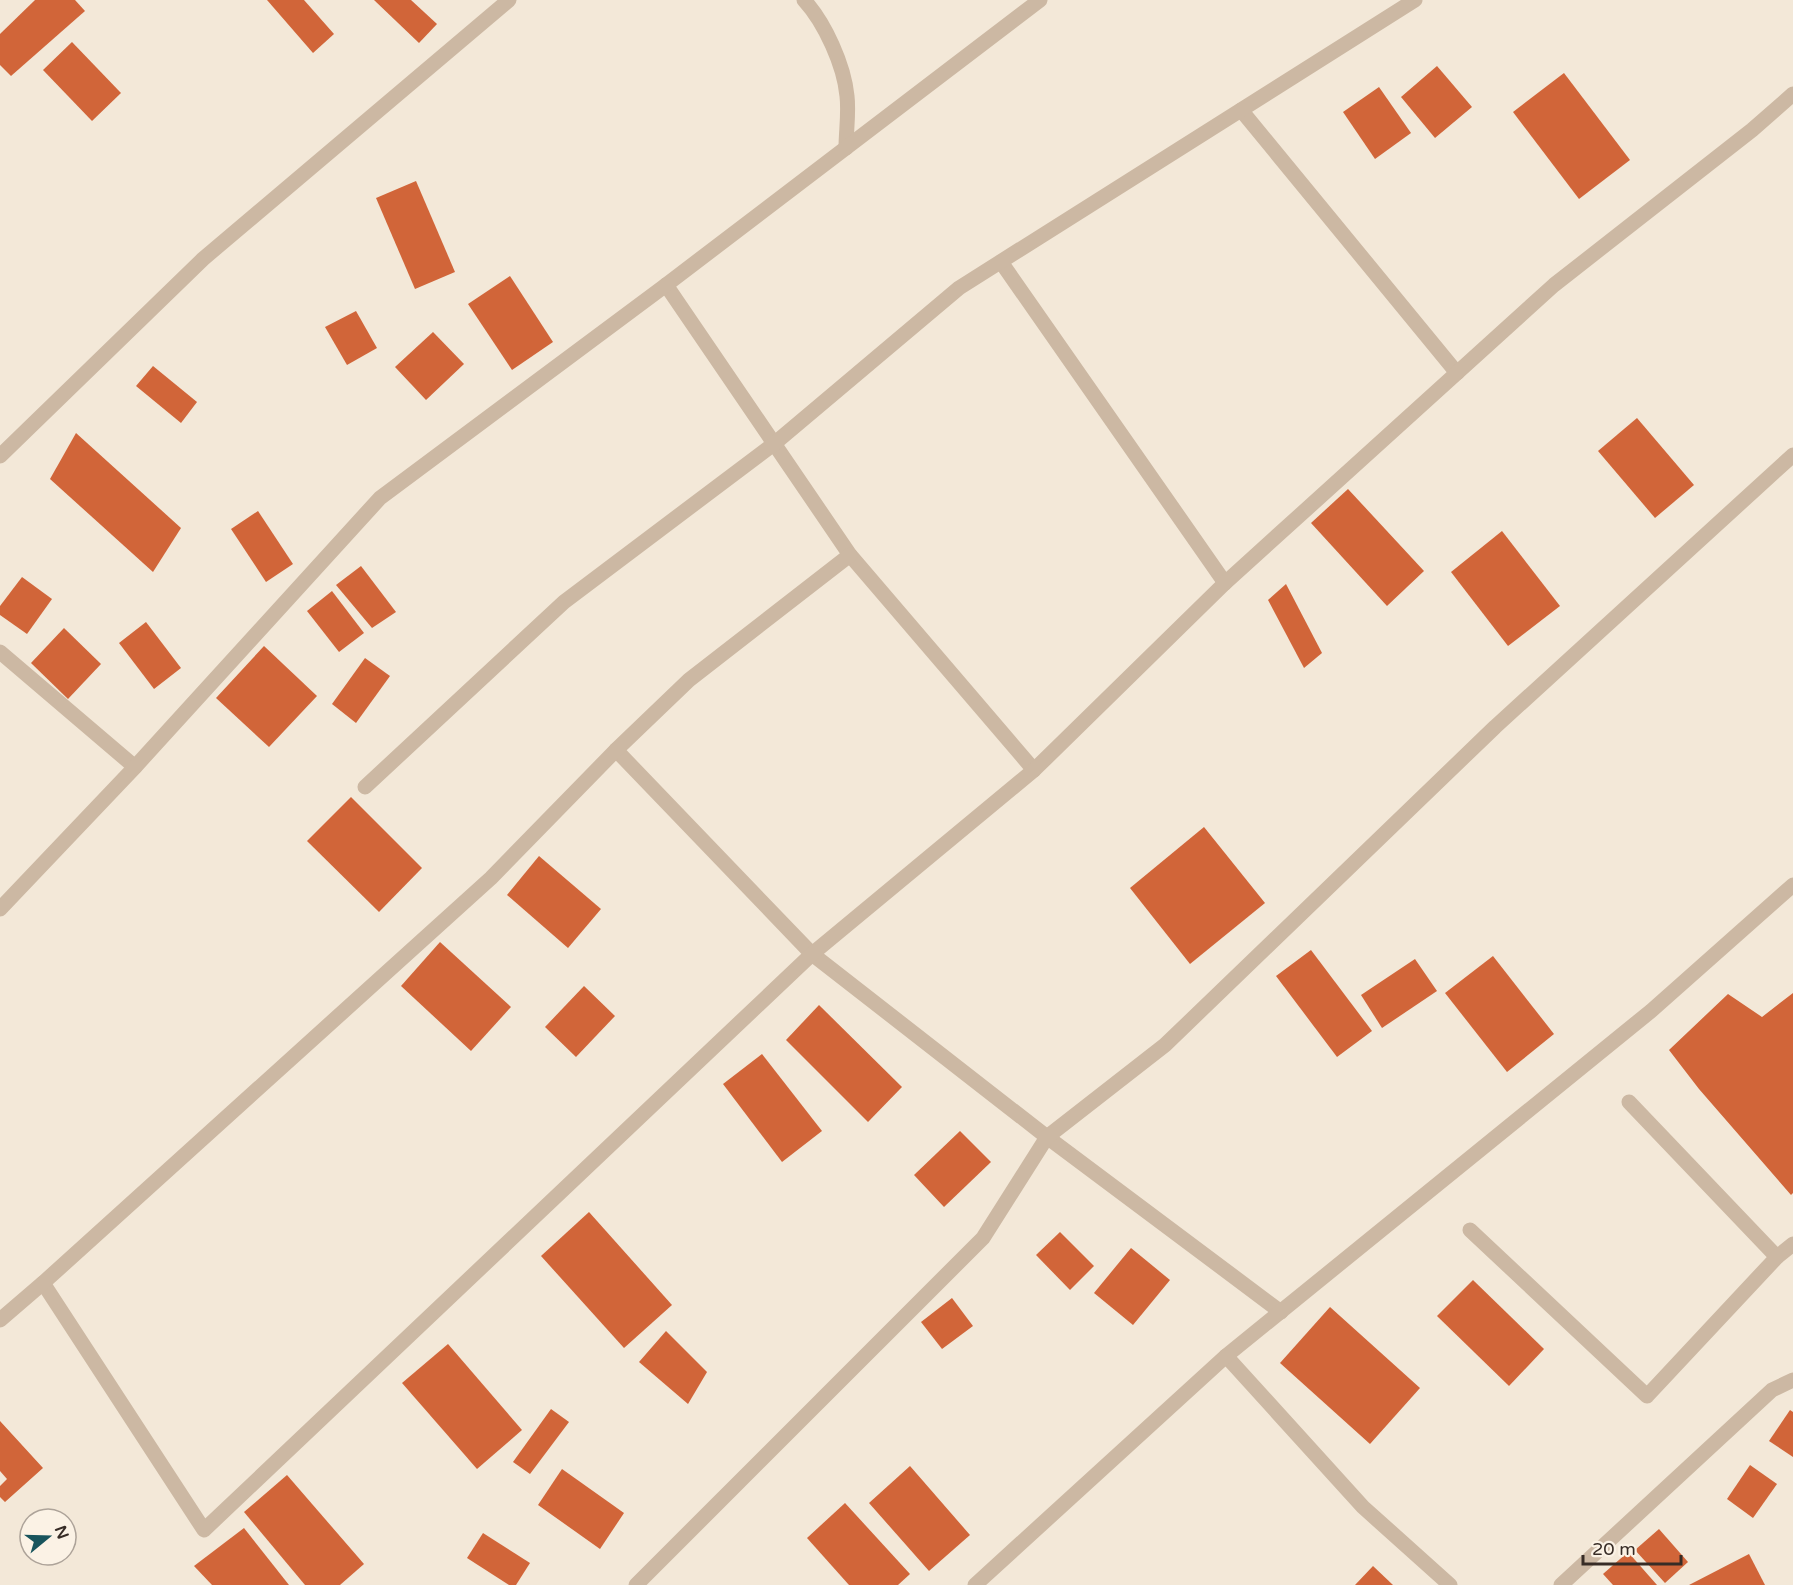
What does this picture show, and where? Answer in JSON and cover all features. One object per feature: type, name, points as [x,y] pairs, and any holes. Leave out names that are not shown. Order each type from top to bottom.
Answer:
[{"type":"street","points":[[0,456],[203,259],[509,0]]},
{"type":"street","points":[[804,0],[817,14],[837,57],[847,96],[846,148]]},
{"type":"street","points":[[0,909],[135,767],[380,498],[666,285],[1040,0]]},
{"type":"street","points":[[365,787],[564,602],[775,443],[959,288],[1415,0]]},
{"type":"street","points":[[43,1283],[204,1530],[812,954],[1034,770],[1225,583],[1554,285],[1743,137],[1793,94]]},
{"type":"street","points":[[1241,110],[1456,373]]},
{"type":"street","points":[[1001,262],[1225,583]]},
{"type":"street","points":[[666,285],[850,555],[1034,770]]},
{"type":"street","points":[[636,1585],[982,1238],[1047,1137],[1165,1045],[1495,727],[1793,455]]},
{"type":"street","points":[[0,1320],[491,878],[616,750],[689,680],[850,555]]},
{"type":"street","points":[[0,652],[135,767]]},
{"type":"street","points":[[616,750],[812,954],[1047,1137],[1281,1312]]},
{"type":"street","points":[[975,1585],[1226,1356],[1651,1011],[1793,885]]},
{"type":"street","points":[[1629,1102],[1777,1257]]},
{"type":"street","points":[[1470,1230],[1647,1396],[1777,1257],[1793,1244]]},
{"type":"street","points":[[1226,1356],[1363,1507],[1450,1585]]},
{"type":"street","points":[[1561,1585],[1772,1390],[1793,1380]]},
{"type":"building","points":[[35,0],[75,0],[85,11],[11,76],[0,65],[0,34]]},
{"type":"building","points":[[267,0],[304,0],[334,34],[313,53]]},
{"type":"building","points":[[374,0],[411,0],[437,24],[419,43]]},
{"type":"building","points":[[72,42],[121,93],[92,121],[43,70]]},
{"type":"building","points":[[1437,66],[1472,107],[1435,138],[1401,97]]},
{"type":"building","points":[[1564,73],[1630,160],[1579,199],[1513,112]]},
{"type":"building","points":[[1379,87],[1411,133],[1375,159],[1343,112]]},
{"type":"building","points":[[416,181],[455,272],[415,289],[376,198]]},
{"type":"building","points":[[510,276],[553,342],[512,370],[468,304]]},
{"type":"building","points":[[356,311],[377,348],[347,365],[325,327]]},
{"type":"building","points":[[433,332],[464,364],[426,400],[395,367]]},
{"type":"building","points":[[153,366],[197,402],[181,423],[136,386]]},
{"type":"building","points":[[1637,418],[1694,485],[1655,518],[1598,451]]},
{"type":"building","points":[[76,433],[181,528],[153,572],[50,479]]},
{"type":"building","points":[[1348,489],[1424,571],[1387,606],[1311,523]]},
{"type":"building","points":[[258,511],[293,564],[266,582],[231,529]]},
{"type":"building","points":[[1502,531],[1560,606],[1508,646],[1451,572]]},
{"type":"building","points":[[361,566],[396,612],[372,628],[336,585]]},
{"type":"building","points":[[22,577],[52,599],[27,634],[0,615],[0,606]]},
{"type":"building","points":[[1286,584],[1322,653],[1304,668],[1268,600]]},
{"type":"building","points":[[332,591],[364,633],[339,652],[307,611]]},
{"type":"building","points":[[146,622],[181,668],[154,689],[119,643]]},
{"type":"building","points":[[64,628],[101,664],[68,699],[31,663]]},
{"type":"building","points":[[264,646],[317,696],[269,747],[216,698]]},
{"type":"building","points":[[365,658],[390,676],[356,723],[332,704]]},
{"type":"building","points":[[351,797],[422,868],[379,912],[307,841]]},
{"type":"building","points":[[1204,827],[1265,903],[1190,964],[1130,888]]},
{"type":"building","points":[[539,856],[601,909],[568,948],[507,895]]},
{"type":"building","points":[[440,942],[511,1007],[471,1051],[401,986]]},
{"type":"building","points":[[1311,950],[1372,1031],[1337,1057],[1276,976]]},
{"type":"building","points":[[1493,956],[1554,1034],[1507,1072],[1445,993]]},
{"type":"building","points":[[1415,959],[1437,991],[1382,1028],[1361,995]]},
{"type":"building","points":[[584,986],[615,1016],[576,1057],[545,1027]]},
{"type":"building","points":[[1793,993],[1793,1193],[1791,1195],[1699,1089],[1669,1050],[1728,994],[1762,1017]]},
{"type":"building","points":[[819,1005],[902,1087],[868,1122],[786,1040]]},
{"type":"building","points":[[762,1054],[822,1131],[782,1162],[723,1084]]},
{"type":"building","points":[[960,1131],[991,1162],[944,1207],[914,1175]]},
{"type":"building","points":[[589,1212],[672,1305],[624,1348],[541,1256]]},
{"type":"building","points":[[1060,1232],[1094,1266],[1070,1290],[1036,1255]]},
{"type":"building","points":[[1131,1248],[1170,1280],[1133,1325],[1094,1293]]},
{"type":"building","points":[[1473,1280],[1544,1349],[1509,1386],[1437,1316]]},
{"type":"building","points":[[952,1298],[973,1326],[942,1349],[921,1322]]},
{"type":"building","points":[[1330,1307],[1420,1388],[1370,1444],[1280,1363]]},
{"type":"building","points":[[666,1331],[707,1372],[688,1404],[639,1362]]},
{"type":"building","points":[[448,1344],[522,1430],[477,1469],[402,1383]]},
{"type":"building","points":[[551,1409],[569,1422],[530,1474],[513,1462]]},
{"type":"building","points":[[1790,1410],[1793,1412],[1793,1457],[1769,1441]]},
{"type":"building","points":[[0,1421],[43,1468],[5,1502],[0,1497],[0,1486],[7,1479],[0,1471]]},
{"type":"building","points":[[1750,1465],[1777,1484],[1753,1518],[1727,1499]]},
{"type":"building","points":[[910,1466],[970,1535],[929,1571],[869,1503]]},
{"type":"building","points":[[562,1469],[624,1513],[600,1549],[538,1505]]},
{"type":"building","points":[[287,1475],[364,1564],[340,1585],[305,1585],[244,1512]]},
{"type":"building","points":[[845,1503],[910,1574],[898,1585],[849,1585],[807,1538]]},
{"type":"building","points":[[244,1528],[289,1585],[212,1585],[194,1566]]},
{"type":"building","points":[[1659,1529],[1688,1562],[1665,1583],[1635,1550]]},
{"type":"building","points":[[483,1533],[530,1563],[516,1585],[509,1585],[467,1558]]},
{"type":"building","points":[[1628,1552],[1657,1585],[1613,1585],[1603,1574]]},
{"type":"building","points":[[1749,1554],[1765,1585],[1689,1585]]},
{"type":"building","points":[[1373,1566],[1393,1585],[1355,1585]]}]
